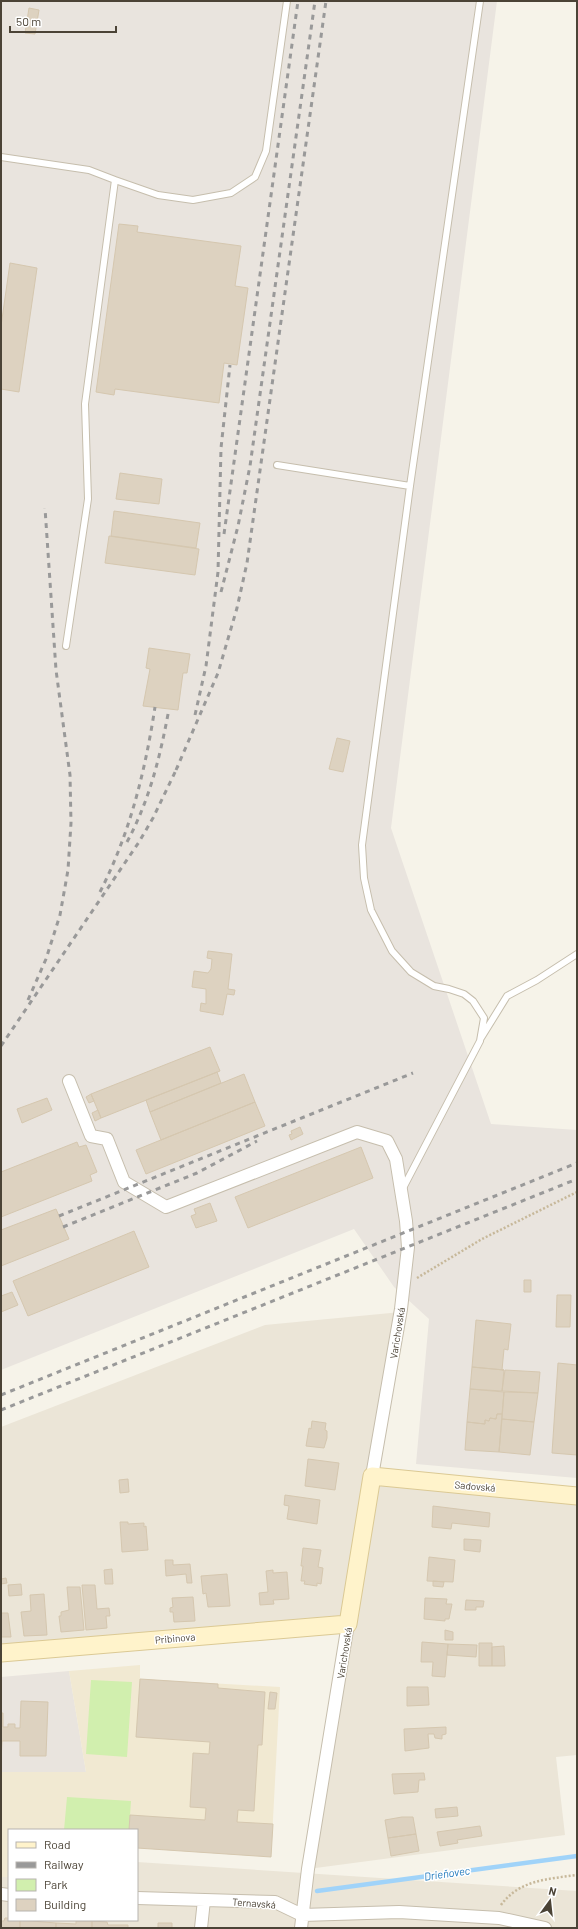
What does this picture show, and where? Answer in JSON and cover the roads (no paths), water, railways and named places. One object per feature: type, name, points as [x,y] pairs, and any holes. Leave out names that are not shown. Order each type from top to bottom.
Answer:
[{"type":"street","name":"Varichovská","points":[[69,1081],[91,1136],[107,1139],[124,1182],[166,1207],[357,1132],[387,1141],[396,1159],[406,1221],[408,1247],[401,1313],[372,1476],[308,1869],[301,1928]]},
{"type":"street","name":"Sadovská","points":[[372,1476],[577,1496]]},
{"type":"street","name":"Pribinova","points":[[1,1653],[348,1624]]},
{"type":"street","name":"Ternavská","points":[[138,1898],[275,1902],[302,1915]]},
{"type":"street","points":[[202,1928],[204,1900]]},
{"type":"street","points":[[302,1915],[399,1912],[478,1922],[499,1918],[545,1928]]},
{"type":"lane","points":[[1,157],[89,170],[158,195],[193,200],[230,193],[255,177],[266,151],[287,1]]},
{"type":"lane","points":[[480,1],[410,486],[362,845],[364,878],[371,910],[392,951],[412,972],[434,986],[464,994],[473,1001],[484,1018],[480,1041]]},
{"type":"lane","points":[[66,646],[88,500],[85,404],[115,180]]},
{"type":"lane","points":[[277,465],[410,486]]},
{"type":"lane","points":[[402,1192],[480,1041],[507,996],[537,980],[577,954]]},
{"type":"waterway","name":"Drieňovec","points":[[317,1891],[577,1856]]},
{"type":"railway","points":[[224,534],[298,1]]},
{"type":"railway","points":[[221,592],[238,526],[250,466],[315,1]]},
{"type":"railway","points":[[176,770],[218,673],[237,608],[247,563],[326,1]]},
{"type":"railway","points":[[195,715],[206,666],[218,572],[221,448],[230,365]]},
{"type":"railway","points":[[28,1000],[46,959],[60,915],[68,870],[71,823],[70,775],[56,670],[45,508]]},
{"type":"railway","points":[[100,892],[120,847],[135,802],[155,707]]},
{"type":"railway","points":[[127,842],[148,794],[162,744],[169,709]]},
{"type":"railway","points":[[1,1046],[139,842],[153,818],[178,766]]},
{"type":"railway","points":[[59,1216],[413,1073]]},
{"type":"railway","points":[[63,1227],[197,1173],[257,1141]]},
{"type":"railway","points":[[1,1395],[577,1163]]},
{"type":"railway","points":[[1,1410],[577,1179]]}]
